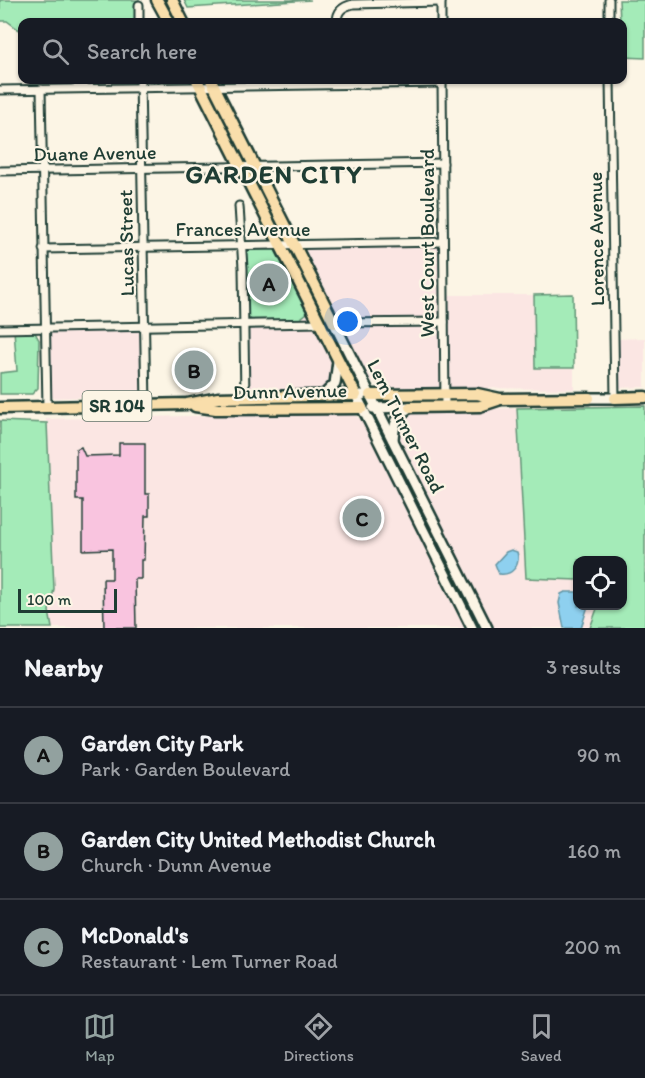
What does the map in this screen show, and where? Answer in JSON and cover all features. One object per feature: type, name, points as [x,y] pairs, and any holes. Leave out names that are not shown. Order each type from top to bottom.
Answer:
[{"type":"main road","points":[[157,0],[167,18]]},
{"type":"main road","points":[[172,0],[181,18]]},
{"type":"main road","name":"Lem Turner Road","points":[[199,84],[472,628]]},
{"type":"main road","name":"Lem Turner Road","points":[[214,84],[487,628]]},
{"type":"main road","points":[[323,396],[335,384],[339,361]]},
{"type":"main road","name":"Dunn Avenue","points":[[0,408],[187,404],[218,398],[356,395],[477,394],[500,399],[645,397]]},
{"type":"main road","name":"Dunn Avenue","points":[[187,404],[216,409],[376,408],[480,406],[500,399]]},
{"type":"main road","points":[[393,440],[395,420],[410,407]]},
{"type":"main road","points":[[463,609],[475,603]]},
{"type":"street","points":[[609,0],[609,18]]},
{"type":"street","points":[[338,18],[341,9],[353,4],[441,1],[441,18]]},
{"type":"street","points":[[139,5],[139,18]]},
{"type":"street","name":"Lucas Street","points":[[140,84],[146,405]]},
{"type":"street","points":[[0,90],[140,88],[187,84]]},
{"type":"street","name":"West Court Boulevard","points":[[442,84],[445,406]]},
{"type":"street","name":"Lorence Avenue","points":[[610,84],[615,398]]},
{"type":"street","points":[[41,89],[47,407]]},
{"type":"street","name":"Duane Avenue","points":[[0,171],[443,163]]},
{"type":"street","points":[[240,206],[245,397]]},
{"type":"street","name":"Frances Avenue","points":[[43,249],[444,242]]},
{"type":"street","points":[[334,323],[444,322]]},
{"type":"street","points":[[0,329],[320,323]]},
{"type":"shaded area","points":[[446,239],[446,295],[534,295],[535,368],[574,368],[574,389],[387,387],[380,386],[369,379],[300,242]]},
{"type":"shaded area","points":[[307,313],[334,368],[334,381],[319,392],[242,394],[239,328],[253,322],[297,321]]},
{"type":"shaded area","points":[[147,329],[149,396],[42,398],[42,330]]},
{"type":"shaded area","points":[[645,338],[645,387],[617,388],[616,339]]},
{"type":"shaded area","points":[[517,408],[526,578],[573,580],[573,610],[597,610],[590,628],[493,628],[397,431],[404,414],[413,411]]},
{"type":"shaded area","points":[[343,413],[356,416],[361,420],[464,628],[52,628],[49,611],[54,589],[46,419]]},
{"type":"green space","points":[[0,0],[139,0],[140,4],[138,18],[18,18],[18,29],[7,21],[0,21]]},
{"type":"green space","points":[[184,0],[311,0],[188,8]]},
{"type":"green space","points":[[619,0],[645,0],[645,58],[627,57],[627,18],[620,18]]},
{"type":"green space","points":[[250,249],[275,250],[307,313],[297,321],[253,322],[247,315],[244,253]]},
{"type":"green space","points":[[573,294],[574,368],[535,368],[534,295]]},
{"type":"green space","points":[[14,330],[34,331],[39,340],[38,388],[32,394],[0,394],[0,373],[17,371]]},
{"type":"green space","points":[[645,406],[645,628],[590,628],[597,610],[627,610],[627,556],[573,556],[573,580],[526,578],[517,408]]},
{"type":"green space","points":[[0,421],[47,423],[54,589],[49,611],[52,628],[0,628]]},
{"type":"water","points":[[511,550],[517,552],[518,557],[514,569],[508,573],[499,574],[495,564]]},
{"type":"water","points":[[573,592],[573,610],[587,610],[581,628],[564,628],[559,603],[561,594]]},
{"type":"building","points":[[119,443],[145,443],[145,494],[149,494],[149,516],[145,516],[141,579],[135,579],[136,628],[104,628],[103,579],[112,579],[112,549],[83,550],[83,500],[76,500],[76,449],[81,447],[85,456],[119,455]]},
{"type":"place","name":"Garden City Park","points":[[269,283]]},
{"type":"place","name":"Garden City United Methodist Church","points":[[194,370]]},
{"type":"place","name":"McDonald's","points":[[362,518]]},
{"type":"district","name":"GARDEN CITY","points":[[274,174]]}]
